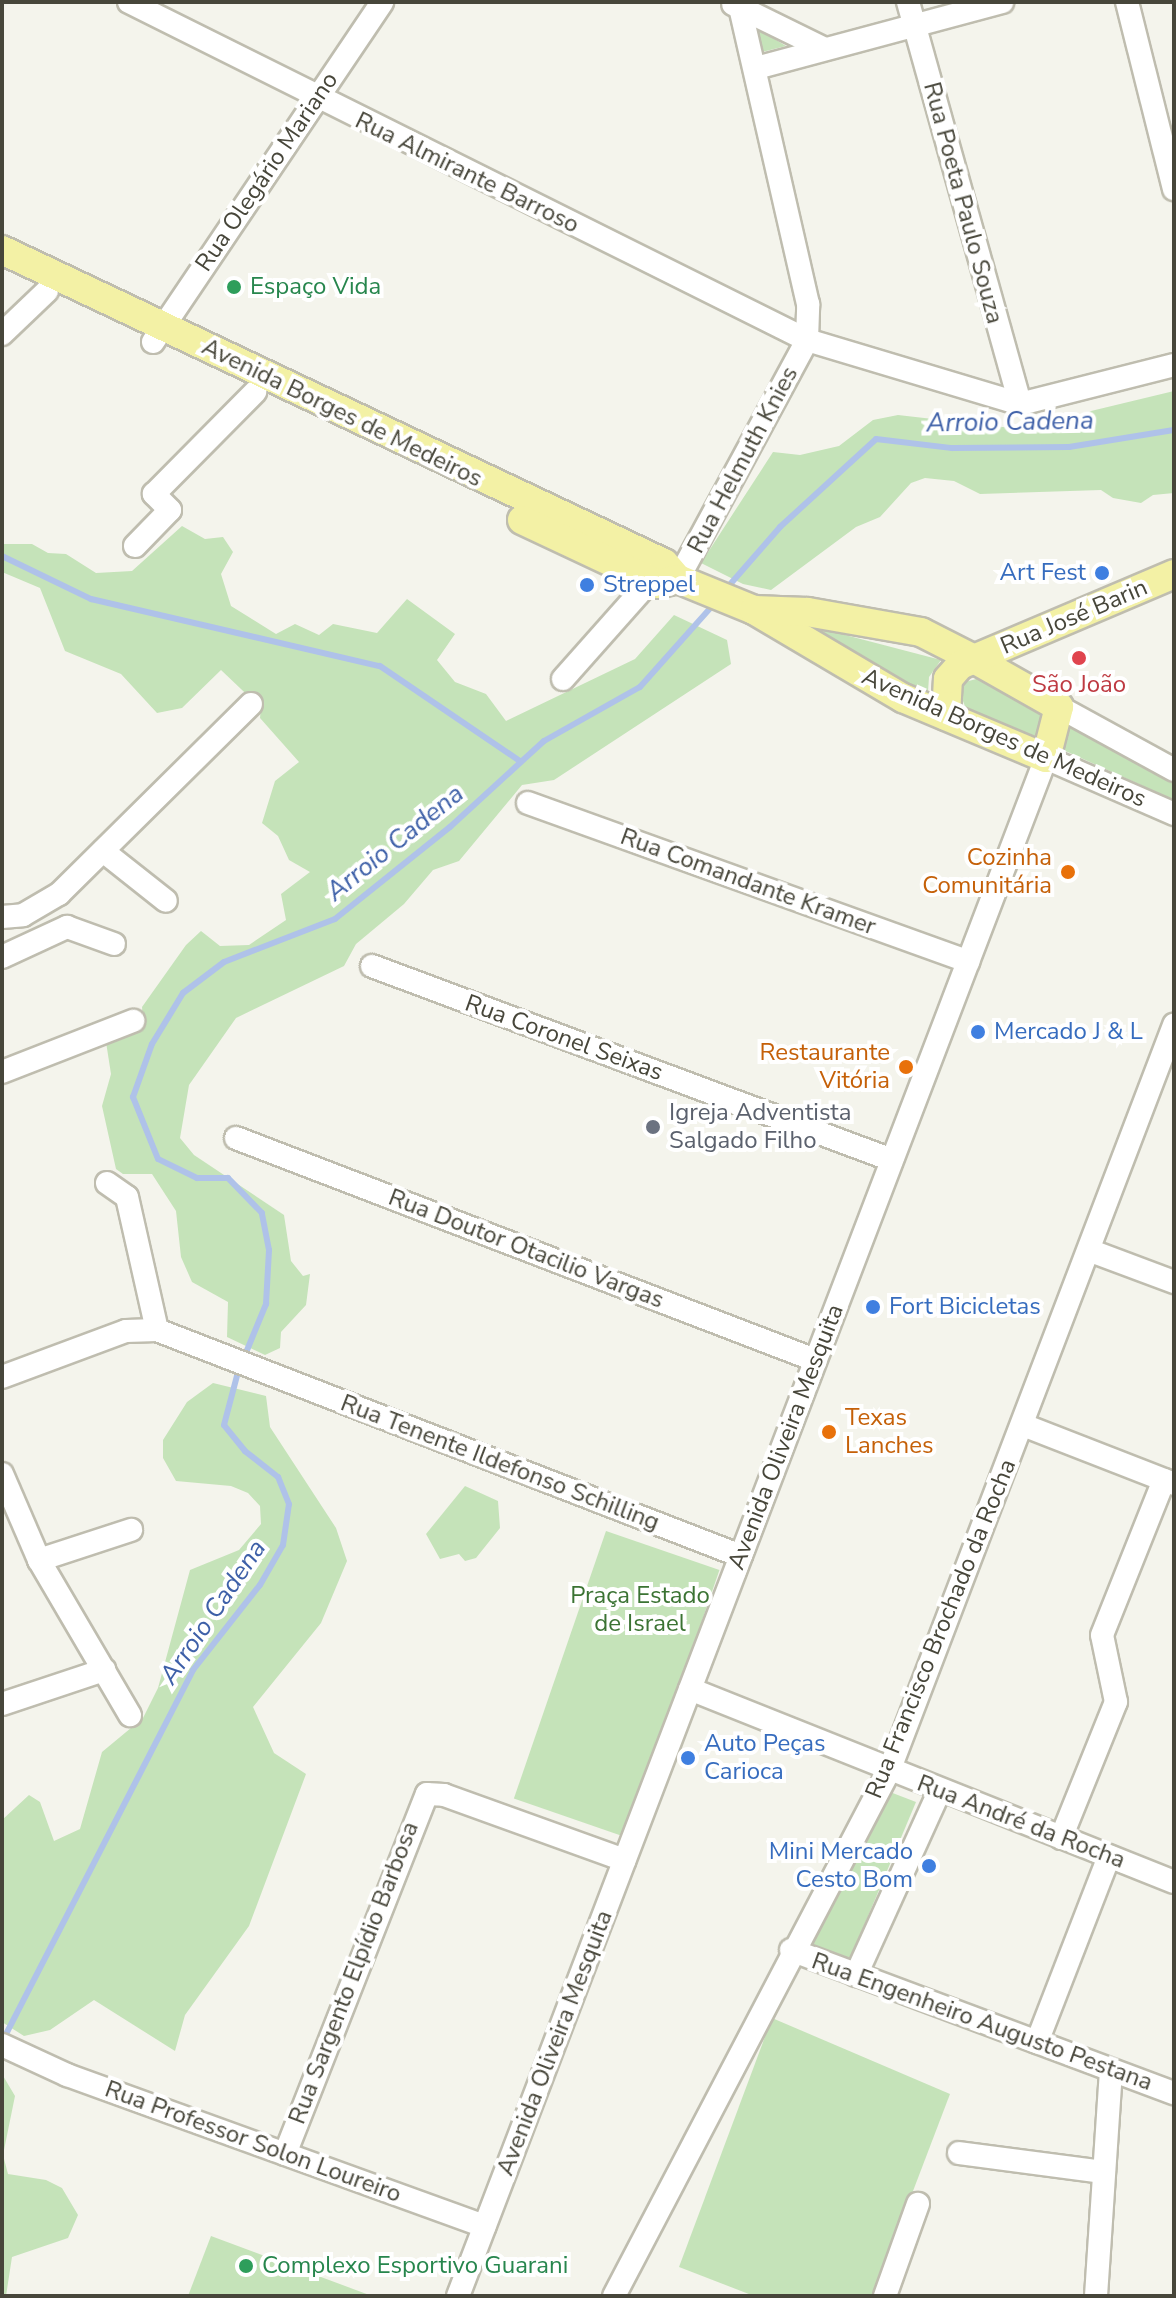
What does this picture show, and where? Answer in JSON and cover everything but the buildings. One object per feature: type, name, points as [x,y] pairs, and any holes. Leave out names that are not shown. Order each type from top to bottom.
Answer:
[{"type":"main road","name":"Avenida Borges de Medeiros","points":[[2,250],[255,392],[650,581],[685,582]]},
{"type":"main road","name":"Avenida Borges de Medeiros","points":[[2,269],[47,291],[158,335],[664,563],[685,582],[754,610],[877,683],[1046,758]]},
{"type":"main road","name":"Rua José Barin","points":[[974,659],[1174,574]]},
{"type":"main road","name":"Avenida Borges de Medeiros","points":[[754,610],[807,612],[921,632],[1059,707]]},
{"type":"main road","points":[[946,716],[948,679],[974,659]]},
{"type":"main road","points":[[1046,758],[1059,707]]},
{"type":"street","name":"Rua Almirante Barroso","points":[[129,2],[316,99],[807,340],[1020,404]]},
{"type":"street","name":"Rua Olegário Mariano","points":[[158,335],[382,2]]},
{"type":"street","name":"Rua Poeta Paulo Souza","points":[[908,2],[1020,404]]},
{"type":"street","points":[[756,68],[1002,2]]},
{"type":"street","points":[[1127,2],[1174,189]]},
{"type":"street","points":[[735,5],[825,49]]},
{"type":"street","points":[[735,5],[756,68],[808,304],[807,340]]},
{"type":"street","points":[[2,334],[47,291]]},
{"type":"street","name":"Rua Helmuth Knies","points":[[685,582],[807,340]]},
{"type":"street","points":[[1020,404],[1174,365]]},
{"type":"street","points":[[135,546],[170,510],[154,494],[255,392]]},
{"type":"street","points":[[563,679],[650,581]]},
{"type":"street","points":[[38,941],[12,916],[59,894],[251,704]]},
{"type":"street","name":"Avenida Borges de Medeiros","points":[[1059,707],[1174,770]]},
{"type":"street","name":"Avenida Borges de Medeiros","points":[[1046,758],[1174,814]]},
{"type":"street","name":"Avenida Oliveira Mesquita","points":[[458,2296],[1046,758]]},
{"type":"street","name":"Rua Comandante Kramer","points":[[528,803],[968,961]]},
{"type":"street","points":[[103,851],[166,901]]},
{"type":"street","points":[[2,957],[67,927],[114,944]]},
{"type":"street","name":"Rua Coronel Seixas","points":[[372,966],[892,1160]]},
{"type":"street","points":[[2,1072],[133,1021]]},
{"type":"street","name":"Rua Francisco Brochado da Rocha","points":[[614,2296],[791,1950],[889,1771],[1091,1251],[1174,1025]]},
{"type":"street","name":"Rua Doutor Otacilio Vargas","points":[[236,1138],[815,1360]]},
{"type":"street","points":[[2,1377],[126,1331],[157,1330],[127,1197],[107,1183]]},
{"type":"street","points":[[1091,1251],[1174,1282]]},
{"type":"street","name":"Rua Tenente Ildefonso Schilling","points":[[157,1330],[741,1556]]},
{"type":"street","points":[[1023,1425],[1169,1482],[1102,1635],[1116,1702],[1061,1838]]},
{"type":"street","points":[[2,1474],[39,1560],[130,1715]]},
{"type":"street","points":[[39,1560],[131,1530]]},
{"type":"street","points":[[2,1704],[104,1670]]},
{"type":"street","name":"Rua André da Rocha","points":[[690,1689],[889,1771],[1174,1882]]},
{"type":"street","points":[[856,1975],[940,1790]]},
{"type":"street","name":"Rua Sargento Elpídio Barbosa","points":[[285,2154],[417,1808],[427,1794],[444,1795],[625,1860]]},
{"type":"street","points":[[1037,2042],[1109,1856]]},
{"type":"street","name":"Rua Engenheiro Augusto Pestana","points":[[791,1950],[1174,2093]]},
{"type":"street","name":"Rua Professor Solon Loureiro","points":[[12,2051],[485,2226]]},
{"type":"street","points":[[1096,2296],[1111,2070]]},
{"type":"street","points":[[959,2153],[1104,2172]]},
{"type":"street","points":[[885,2296],[918,2204]]},
{"type":"green space","points":[[753,26],[786,46],[762,52]]},
{"type":"green space","points":[[1174,391],[1174,493],[1153,495],[1141,503],[1113,498],[1101,490],[980,494],[954,481],[925,478],[911,483],[880,517],[856,527],[771,590],[743,584],[701,563],[773,452],[800,455],[839,446],[873,420],[898,415],[1054,433],[1091,411]]},
{"type":"green space","points":[[182,526],[205,539],[223,537],[233,552],[221,574],[231,606],[276,634],[295,624],[319,635],[333,624],[377,633],[407,599],[455,634],[437,660],[455,682],[486,694],[506,721],[635,659],[674,615],[727,640],[731,664],[554,780],[522,785],[459,861],[433,870],[404,904],[356,944],[344,966],[236,1018],[189,1085],[180,1138],[194,1155],[284,1215],[291,1261],[303,1276],[310,1274],[306,1305],[281,1332],[280,1348],[265,1355],[227,1337],[228,1302],[192,1282],[181,1257],[176,1211],[152,1174],[123,1174],[116,1169],[102,1106],[111,1074],[106,1042],[143,1019],[142,1007],[186,945],[201,931],[220,946],[249,945],[286,920],[281,894],[310,872],[289,860],[278,836],[262,823],[275,781],[299,762],[260,718],[261,708],[221,670],[182,708],[157,713],[121,674],[65,651],[40,588],[2,572],[2,544],[32,544],[48,553],[66,554],[96,573],[132,571]]},
{"type":"green space","points":[[807,625],[941,660],[929,677],[928,692],[804,633]]},
{"type":"green space","points":[[980,678],[1045,712],[1044,737],[1032,739],[966,709],[960,693],[965,682]]},
{"type":"green space","points":[[1071,726],[1174,780],[1174,800],[1061,749]]},
{"type":"green space","points":[[213,1383],[266,1396],[270,1427],[336,1528],[347,1561],[321,1623],[253,1707],[274,1753],[306,1774],[249,1926],[185,2015],[175,2051],[94,2000],[50,2030],[24,2036],[2,2022],[2,1820],[29,1795],[40,1802],[54,1841],[80,1829],[102,1752],[143,1718],[158,1688],[190,1570],[239,1550],[261,1524],[260,1506],[248,1493],[231,1486],[176,1481],[163,1458],[163,1440],[187,1402]]},
{"type":"green space","points":[[465,1486],[498,1501],[500,1528],[476,1558],[465,1561],[459,1554],[440,1559],[426,1534]]},
{"type":"green space","name":"Praça Estado de Israel","points":[[606,1531],[719,1570],[627,1838],[514,1799]]},
{"type":"green space","points":[[890,1792],[916,1802],[850,1959],[810,1943]]},
{"type":"green space","points":[[772,2018],[950,2094],[873,2296],[754,2296],[679,2267]]},
{"type":"green space","points":[[2,2074],[15,2096],[3,2155],[8,2174],[46,2180],[62,2188],[78,2215],[68,2238],[12,2257],[6,2296],[2,2296]]},
{"type":"green space","name":"Complexo Esportivo Guarani","points":[[211,2236],[372,2296],[188,2296]]},
{"type":"waterway","name":"Arroio Cadena","points":[[726,589],[780,527],[876,439],[952,448],[1069,447],[1174,430]]},
{"type":"waterway","points":[[2,556],[91,599],[380,666],[520,761]]},
{"type":"waterway","name":"Arroio Cadena","points":[[3,2040],[193,1670],[260,1585],[283,1545],[289,1504],[278,1477],[245,1451],[224,1425],[238,1372],[266,1304],[269,1250],[262,1213],[228,1178],[197,1178],[158,1159],[133,1097],[152,1044],[183,993],[224,962],[335,919],[450,827],[544,741],[640,687],[714,604]]},
{"type":"place","name":"Espaço Vida","points":[[234,287]]},
{"type":"place","name":"Art Fest","points":[[1102,573]]},
{"type":"place","name":"Streppel","points":[[587,585]]},
{"type":"place","name":"São João","points":[[1079,658]]},
{"type":"place","name":"Cozinha Comunitária","points":[[1068,872]]},
{"type":"place","name":"Mercado J & L","points":[[978,1032]]},
{"type":"place","name":"Restaurante Vitória","points":[[906,1067]]},
{"type":"place","name":"Igreja Adventista Salgado Filho","points":[[653,1127]]},
{"type":"place","name":"Fort Bicicletas","points":[[873,1307]]},
{"type":"place","name":"Texas Lanches","points":[[829,1432]]},
{"type":"place","name":"Auto Peças Carioca","points":[[688,1758]]},
{"type":"place","name":"Mini Mercado Cesto Bom","points":[[929,1866]]},
{"type":"place","name":"Complexo Esportivo Guarani","points":[[246,2266]]}]
